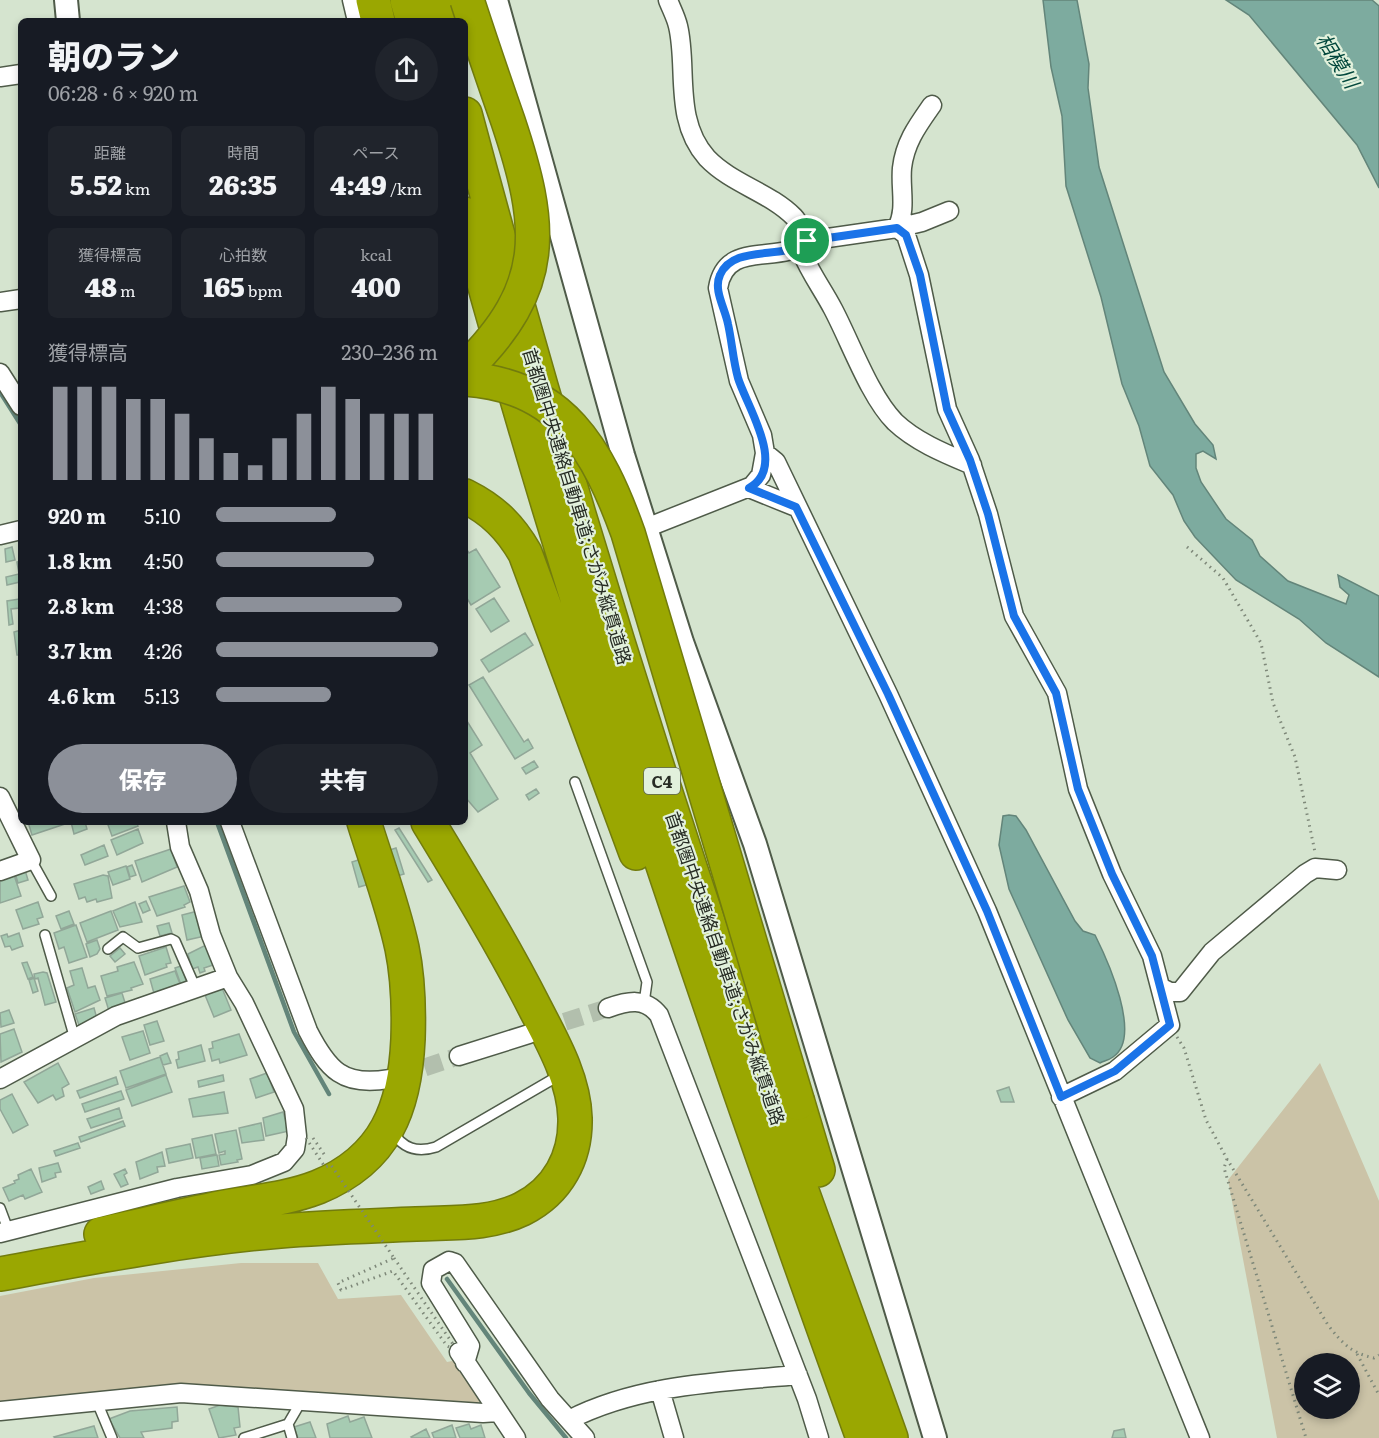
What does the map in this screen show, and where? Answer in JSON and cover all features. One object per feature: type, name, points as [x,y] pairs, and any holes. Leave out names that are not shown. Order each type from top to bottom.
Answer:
[{"type":"highway","points":[[373,0],[377,18]]},
{"type":"highway","points":[[407,0],[412,18]]},
{"type":"highway","points":[[434,0],[439,18]]},
{"type":"highway","points":[[467,0],[526,174],[533,229],[530,264],[514,310],[492,341],[468,366]]},
{"type":"highway","name":"首都圏中央連絡自動車道;さがみ縦貫道路","points":[[468,125],[584,531],[683,847],[732,995],[891,1438]]},
{"type":"highway","name":"首都圏中央連絡自動車道;さがみ縦貫道路","points":[[468,224],[607,696],[657,853],[863,1438]]},
{"type":"highway","points":[[468,380],[515,388],[547,405],[564,418],[590,449],[610,488],[628,533],[899,1438]]},
{"type":"highway","points":[[468,498],[481,504],[506,524],[525,554],[675,954],[759,1148]]},
{"type":"highway","points":[[3,1240],[299,1194],[336,1179],[367,1156],[389,1127],[405,1080],[409,1022],[407,979],[399,934],[365,825]]},
{"type":"highway","points":[[0,1274],[171,1244],[278,1231],[487,1220],[520,1210],[545,1194],[555,1184],[569,1158],[573,1145],[575,1115],[565,1072],[516,970],[430,825]]},
{"type":"street","points":[[66,0],[68,18]]},
{"type":"street","points":[[352,0],[356,18]]},
{"type":"street","points":[[496,0],[519,76],[569,268],[646,528],[682,642],[755,844],[935,1438]]},
{"type":"street","points":[[668,0],[678,26],[682,95],[693,134],[706,157],[737,182],[782,206],[796,219],[807,267],[832,306],[879,399],[896,422],[939,451],[972,465]]},
{"type":"street","points":[[0,77],[18,75]]},
{"type":"street","points":[[897,228],[903,216],[902,168],[909,138],[932,105]]},
{"type":"street","points":[[646,528],[749,488],[761,475],[765,453],[762,435],[739,381],[731,350],[728,324],[718,288],[720,275],[727,265],[745,257],[803,244],[922,222],[949,211]]},
{"type":"street","points":[[897,228],[906,235],[920,275],[947,409],[972,465],[988,514],[1014,616],[1056,693],[1078,789],[1112,874],[1152,956],[1170,1025],[1115,1071],[1061,1097]]},
{"type":"street","points":[[0,302],[18,299]]},
{"type":"street","points":[[0,373],[18,401]]},
{"type":"street","points":[[765,453],[776,462],[888,694],[987,911],[1200,1438]]},
{"type":"street","points":[[749,488],[796,507]]},
{"type":"street","points":[[0,535],[18,531]]},
{"type":"street","points":[[0,797],[32,860],[0,871]]},
{"type":"street","points":[[3,1240],[89,1209],[252,1175],[284,1161],[295,1149],[297,1136],[294,1108],[244,1003],[228,978],[199,891],[180,847],[164,825]]},
{"type":"street","points":[[176,825],[180,847]]},
{"type":"street","points":[[231,825],[308,1031],[319,1051],[343,1077],[357,1081],[389,1079]]},
{"type":"street","points":[[1162,988],[1170,992],[1180,992],[1212,952],[1244,923],[1315,868],[1337,870]]},
{"type":"street","points":[[0,1079],[116,1016],[228,978]]},
{"type":"street","points":[[608,1008],[637,1001],[652,1006],[659,1015],[798,1375],[819,1438]]},
{"type":"street","points":[[459,1056],[529,1034]]},
{"type":"street","points":[[516,1438],[457,1353],[470,1346],[431,1283],[433,1270],[449,1261],[455,1263],[550,1399],[585,1438]]},
{"type":"street","points":[[569,1420],[592,1408],[684,1385],[798,1375]]},
{"type":"street","points":[[660,1390],[674,1438]]},
{"type":"street","points":[[0,1411],[181,1393],[498,1412]]},
{"type":"lane","points":[[575,782],[647,982],[644,1003]]},
{"type":"lane","points":[[32,860],[51,896]]},
{"type":"lane","points":[[45,935],[75,1039]]},
{"type":"lane","points":[[108,949],[123,938],[138,948],[171,939],[175,941],[196,989]]},
{"type":"lane","points":[[389,1127],[405,1146],[414,1150],[436,1147],[565,1072]]},
{"type":"lane","points":[[0,1208],[3,1240]]},
{"type":"lane","points":[[244,1438],[288,1424],[302,1400]]},
{"type":"lane","points":[[97,1402],[112,1438]]},
{"type":"lane","points":[[288,1424],[292,1438]]},
{"type":"path","points":[[1187,547],[1223,578],[1261,643],[1273,703],[1295,758],[1316,857],[1315,868]]},
{"type":"path","points":[[1170,1025],[1184,1048],[1206,1120],[1227,1160],[1328,1325],[1345,1347],[1355,1353]]},
{"type":"path","points":[[306,1138],[326,1167],[331,1165],[416,1292]]},
{"type":"path","points":[[1227,1160],[1224,1168],[1306,1438]]},
{"type":"path","points":[[394,1258],[338,1283],[341,1290],[393,1270],[457,1353]]},
{"type":"path","points":[[1360,1355],[1374,1358],[1379,1355]]},
{"type":"path","points":[[1360,1360],[1379,1395]]},
{"type":"shaded area","points":[[1320,1063],[1379,1201],[1379,1438],[1277,1438],[1228,1180]]},
{"type":"shaded area","points":[[241,1263],[318,1263],[338,1299],[401,1295],[447,1362],[452,1361],[463,1368],[481,1399],[477,1404],[215,1387],[0,1405],[0,1296],[94,1278]]},
{"type":"water","points":[[1043,0],[1077,0],[1089,64],[1088,88],[1099,167],[1164,372],[1195,424],[1213,445],[1216,459],[1203,451],[1196,454],[1196,468],[1201,482],[1226,519],[1252,540],[1260,556],[1288,581],[1346,604],[1349,595],[1340,587],[1338,575],[1379,596],[1379,677],[1326,643],[1299,619],[1236,580],[1195,537],[1184,521],[1173,495],[1150,466],[1139,426],[1122,384],[1101,297],[1066,186],[1062,116],[1051,67]]},
{"type":"water","name":"相模川","points":[[1226,0],[1372,0],[1379,6],[1379,188],[1357,145],[1249,15]]},
{"type":"water","points":[[1003,816],[1016,816],[1026,830],[1075,921],[1083,931],[1095,935],[1114,979],[1124,1016],[1125,1033],[1121,1047],[1113,1057],[1100,1063],[1090,1058],[1068,1020],[1009,889],[999,845]]},
{"type":"building","points":[[12,547],[15,560],[6,562],[5,549]]},
{"type":"building","points":[[476,549],[500,587],[471,605],[468,600],[468,552]]},
{"type":"building","points":[[18,574],[18,582],[7,585],[6,577]]},
{"type":"building","points":[[494,598],[509,621],[491,632],[476,609]]},
{"type":"building","points":[[18,599],[18,608],[11,609],[13,624],[9,625],[7,601]]},
{"type":"building","points":[[18,631],[18,655],[17,655],[14,632]]},
{"type":"building","points":[[525,633],[533,645],[489,672],[481,660]]},
{"type":"building","points":[[483,677],[524,742],[528,739],[533,748],[515,759],[469,685]]},
{"type":"building","points":[[468,723],[482,745],[470,753],[498,799],[478,812],[468,800]]},
{"type":"building","points":[[534,761],[538,767],[526,774],[522,768]]},
{"type":"building","points":[[536,789],[539,793],[529,800],[526,795]]},
{"type":"building","points":[[29,825],[62,825],[32,835]]},
{"type":"building","points":[[72,825],[86,825],[87,829],[74,834]]},
{"type":"building","points":[[108,825],[138,826],[112,836]]},
{"type":"building","points":[[399,828],[432,880],[428,882],[395,830]]},
{"type":"building","points":[[138,829],[143,843],[117,855],[111,840]]},
{"type":"building","points":[[104,845],[108,856],[85,865],[81,855]]},
{"type":"building","points":[[396,848],[404,874],[359,887],[352,862]]},
{"type":"building","points":[[171,849],[177,867],[142,882],[135,861]]},
{"type":"building","points":[[132,865],[136,875],[130,877],[127,867]]},
{"type":"building","points":[[126,866],[130,879],[113,885],[108,872]]},
{"type":"building","points":[[25,870],[28,880],[18,883],[15,873]]},
{"type":"building","points":[[14,875],[21,896],[0,903],[0,880]]},
{"type":"building","points":[[103,875],[108,876],[112,898],[97,902],[96,899],[87,902],[85,897],[79,899],[74,884]]},
{"type":"building","points":[[184,886],[190,902],[184,905],[185,907],[157,916],[149,897]]},
{"type":"building","points":[[146,901],[150,910],[143,913],[139,904]]},
{"type":"building","points":[[38,902],[43,917],[37,919],[39,924],[23,929],[16,910]]},
{"type":"building","points":[[135,902],[142,922],[120,927],[113,911]]},
{"type":"building","points":[[69,911],[74,924],[61,929],[56,916]]},
{"type":"building","points":[[111,911],[118,930],[87,942],[80,923]]},
{"type":"building","points":[[198,911],[205,936],[187,940],[182,915]]},
{"type":"building","points":[[169,923],[172,933],[160,936],[157,926]]},
{"type":"building","points":[[76,925],[87,957],[69,963],[64,947],[59,949],[54,933]]},
{"type":"building","points":[[19,933],[23,946],[12,950],[10,946],[5,947],[1,936],[7,934],[8,937]]},
{"type":"building","points":[[97,940],[100,949],[97,954],[90,957],[86,944]]},
{"type":"building","points":[[208,944],[216,964],[204,968],[205,971],[200,973],[198,967],[192,969],[188,954]]},
{"type":"building","points":[[166,947],[171,963],[166,964],[167,967],[145,975],[139,956]]},
{"type":"building","points":[[120,948],[125,954],[115,962],[110,956]]},
{"type":"building","points":[[27,962],[33,977],[28,979],[22,963]]},
{"type":"building","points":[[134,962],[143,984],[131,988],[132,990],[107,996],[101,976],[118,971],[117,967]]},
{"type":"building","points":[[181,966],[187,983],[181,985],[175,968]]},
{"type":"building","points":[[82,968],[88,988],[95,986],[100,1000],[75,1012],[67,988],[74,985],[70,971]]},
{"type":"building","points":[[175,971],[180,984],[173,986],[175,991],[155,997],[150,979]]},
{"type":"building","points":[[47,973],[56,1002],[45,1005],[38,978],[35,979],[34,974]]},
{"type":"building","points":[[34,978],[38,991],[33,993],[29,980]]},
{"type":"building","points":[[222,988],[231,1010],[214,1017],[205,995]]},
{"type":"building","points":[[122,993],[126,1006],[109,1011],[105,998]]},
{"type":"building","points":[[94,1008],[97,1019],[79,1025],[75,1014]]},
{"type":"building","points":[[9,1010],[14,1023],[1,1027],[0,1013]]},
{"type":"building","points":[[157,1021],[164,1041],[150,1045],[144,1025]]},
{"type":"building","points":[[14,1029],[22,1052],[1,1062],[0,1034]]},
{"type":"building","points":[[143,1031],[150,1053],[130,1060],[122,1037]]},
{"type":"building","points":[[239,1034],[247,1055],[220,1063],[219,1059],[212,1061],[209,1049],[213,1048],[212,1042]]},
{"type":"building","points":[[201,1045],[205,1061],[178,1068],[176,1060],[179,1059],[178,1052]]},
{"type":"building","points":[[167,1053],[171,1063],[163,1065],[160,1056]]},
{"type":"building","points":[[160,1057],[166,1074],[126,1088],[120,1071]]},
{"type":"building","points":[[58,1063],[69,1084],[62,1088],[64,1096],[56,1100],[53,1095],[38,1103],[24,1082]]},
{"type":"building","points":[[267,1073],[274,1092],[256,1098],[250,1079]]},
{"type":"building","points":[[166,1075],[172,1092],[132,1106],[126,1090]]},
{"type":"building","points":[[223,1075],[224,1081],[199,1087],[198,1081]]},
{"type":"building","points":[[116,1077],[118,1084],[80,1098],[77,1091]]},
{"type":"building","points":[[1009,1087],[1014,1102],[1001,1102],[997,1091]]},
{"type":"building","points":[[121,1091],[124,1099],[85,1112],[82,1104]]},
{"type":"building","points":[[224,1092],[228,1113],[193,1117],[189,1099]]},
{"type":"building","points":[[12,1094],[28,1125],[13,1133],[0,1109],[0,1100]]},
{"type":"building","points":[[119,1108],[122,1118],[91,1128],[87,1119]]},
{"type":"building","points":[[283,1112],[289,1131],[266,1136],[263,1118]]},
{"type":"building","points":[[123,1121],[125,1126],[81,1142],[79,1137]]},
{"type":"building","points":[[261,1123],[264,1140],[242,1143],[239,1128]]},
{"type":"building","points":[[236,1130],[242,1159],[221,1165],[219,1155],[225,1154],[225,1151],[219,1153],[215,1134]]},
{"type":"building","points":[[212,1135],[216,1154],[196,1158],[192,1139]]},
{"type":"building","points":[[78,1143],[80,1148],[56,1156],[54,1151]]},
{"type":"building","points":[[190,1144],[193,1158],[169,1163],[166,1149]]},
{"type":"building","points":[[162,1152],[165,1166],[157,1167],[158,1172],[140,1179],[136,1162]]},
{"type":"building","points":[[217,1155],[219,1166],[202,1169],[200,1158]]},
{"type":"building","points":[[58,1163],[61,1172],[55,1173],[56,1177],[42,1182],[39,1168]]},
{"type":"building","points":[[31,1169],[42,1192],[25,1199],[23,1195],[9,1201],[3,1188],[15,1183],[14,1181],[19,1179],[18,1175]]},
{"type":"building","points":[[125,1169],[127,1173],[124,1175],[128,1184],[121,1187],[114,1174]]},
{"type":"building","points":[[101,1181],[104,1189],[91,1194],[88,1187]]},
{"type":"building","points":[[220,1405],[238,1407],[240,1427],[234,1428],[236,1435],[219,1438],[209,1409]]},
{"type":"building","points":[[177,1407],[178,1421],[172,1422],[172,1428],[141,1432],[144,1438],[120,1438],[109,1419],[130,1411]]},
{"type":"building","points":[[348,1416],[350,1422],[364,1417],[372,1438],[330,1438],[327,1424]]},
{"type":"building","points":[[310,1422],[316,1438],[298,1438],[294,1427]]},
{"type":"building","points":[[469,1424],[471,1429],[481,1425],[485,1438],[460,1438],[456,1428]]},
{"type":"building","points":[[452,1425],[456,1438],[434,1438],[432,1433]]},
{"type":"building","points":[[94,1426],[98,1438],[54,1437]]},
{"type":"building","points":[[426,1429],[430,1438],[411,1437]]},
{"type":"building","points":[[1124,1429],[1126,1438],[1112,1438],[1114,1431]]},
{"type":"waterway","points":[[0,392],[18,420]]},
{"type":"waterway","points":[[218,825],[294,1032],[329,1094]]},
{"type":"waterway","points":[[447,1279],[529,1393],[566,1438]]},
{"type":"tunnel","points":[[539,1030],[608,1008]]},
{"type":"tunnel","points":[[399,1076],[459,1056]]},
{"type":"route","points":[[897,228],[906,235],[920,275],[947,409],[970,460],[988,514],[1014,616],[1056,693],[1063,713],[1078,789],[1112,874],[1152,956],[1159,976],[1170,1025],[1115,1071],[1061,1097],[987,911],[888,694],[796,507],[749,488],[761,475],[765,454],[762,435],[739,381],[731,350],[728,324],[718,288],[720,275],[727,265],[745,257],[800,248],[807,241],[897,228]]}]
